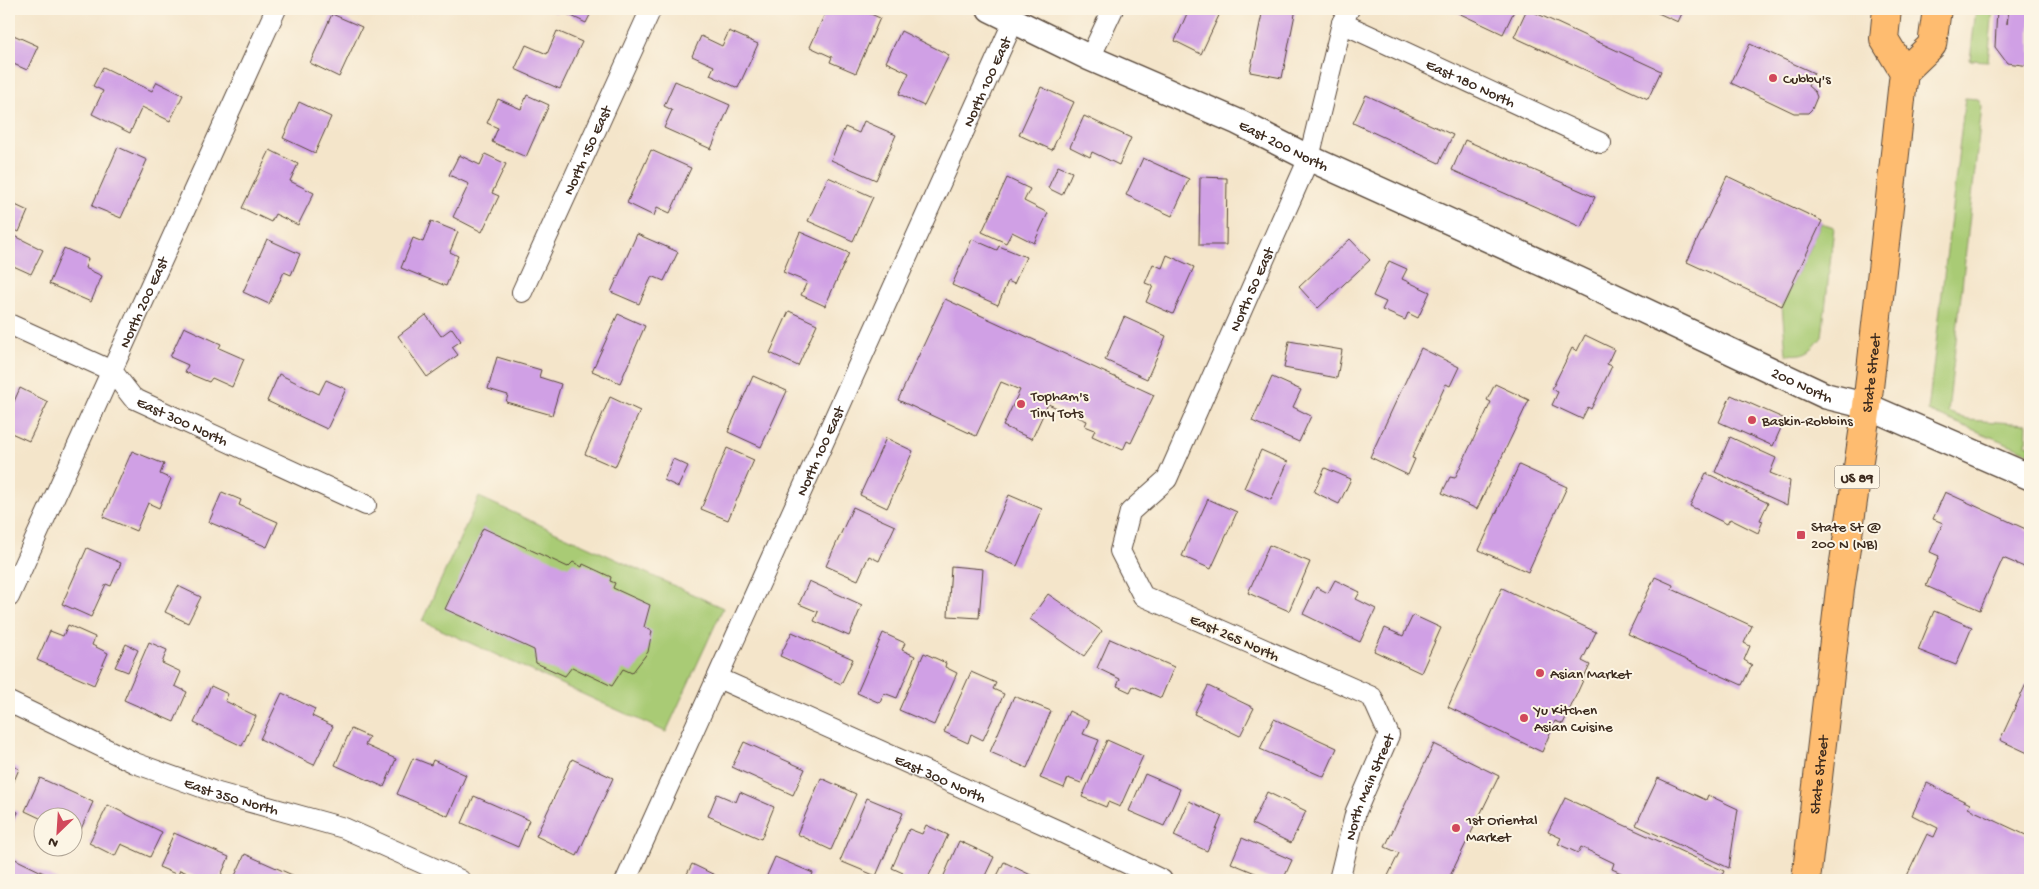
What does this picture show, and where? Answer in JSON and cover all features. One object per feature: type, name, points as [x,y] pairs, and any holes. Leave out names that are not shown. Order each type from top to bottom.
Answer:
[{"type":"main road","points":[[1888,9],[1884,39],[1904,72],[1932,45],[1937,9]]},
{"type":"main road","name":"State Street","points":[[1806,880],[1840,589],[1867,406],[1904,72]]},
{"type":"street","name":"North 200 East","points":[[9,596],[276,9]]},
{"type":"street","name":"North 150 East","points":[[522,292],[650,9]]},
{"type":"street","name":"East 200 North","points":[[990,9],[1090,58],[1238,122],[1309,158],[1579,280]]},
{"type":"street","points":[[1090,58],[1114,9]]},
{"type":"street","name":"East 180 North","points":[[1346,16],[1601,143]]},
{"type":"street","name":"North 50 East","points":[[1120,551],[1130,512],[1167,479],[1309,158],[1346,16]]},
{"type":"street","name":"North 100 East","points":[[626,880],[1014,20]]},
{"type":"street","name":"200 North","points":[[1579,280],[1826,396],[1867,406],[2030,477]]},
{"type":"street","name":"East 300 North","points":[[9,324],[112,371],[133,398],[366,504]]},
{"type":"street","name":"East 265 North","points":[[1120,551],[1143,596],[1372,698]]},
{"type":"street","name":"East 300 North","points":[[718,678],[1050,827],[1162,880]]},
{"type":"street","name":"North Main Street","points":[[1339,880],[1356,811],[1389,735],[1372,698]]},
{"type":"street","name":"East 350 North","points":[[9,702],[135,763],[218,793],[344,828],[460,880]]},
{"type":"green space","points":[[1976,9],[1993,9],[1988,61],[1970,60]]},
{"type":"green space","points":[[1965,98],[1978,99],[1982,107],[1948,412],[1968,420],[2027,424],[2026,444],[2030,445],[2030,453],[1928,411]]},
{"type":"green space","points":[[1821,223],[1834,227],[1822,337],[1807,352],[1786,354],[1782,306]]},
{"type":"green space","points":[[479,497],[723,608],[666,732],[422,621]]},
{"type":"building","points":[[353,9],[371,9],[368,16]]},
{"type":"building","points":[[547,9],[557,9],[556,13]]},
{"type":"building","points":[[557,9],[593,9],[586,23]]},
{"type":"building","points":[[827,9],[859,9],[880,18],[856,73],[830,62],[832,57],[810,47]]},
{"type":"building","points":[[1189,9],[1222,9],[1201,54],[1175,41]]},
{"type":"building","points":[[1263,9],[1296,9],[1282,78],[1250,72]]},
{"type":"building","points":[[1450,9],[1515,9],[1503,34]]},
{"type":"building","points":[[1527,9],[1661,71],[1648,99],[1514,37]]},
{"type":"building","points":[[1649,9],[1684,9],[1678,22]]},
{"type":"building","points":[[1997,9],[2008,9],[2007,24],[2009,9],[2030,9],[2030,66],[2007,63],[1995,47]]},
{"type":"building","points":[[332,14],[362,27],[339,77],[310,63]]},
{"type":"building","points":[[557,31],[582,42],[560,89],[515,69],[526,45],[547,54]]},
{"type":"building","points":[[729,31],[758,44],[738,88],[710,75],[714,66],[692,56],[701,36],[722,46]]},
{"type":"building","points":[[901,31],[949,55],[924,106],[899,94],[909,73],[886,62]]},
{"type":"building","points":[[9,33],[38,46],[27,70],[9,62]]},
{"type":"building","name":"Cubby's","points":[[1750,44],[1814,73],[1808,86],[1815,92],[1817,97],[1812,109],[1808,113],[1794,113],[1731,83]]},
{"type":"building","points":[[103,67],[152,91],[157,82],[183,95],[170,121],[142,107],[130,133],[92,114],[103,91],[93,86]]},
{"type":"building","points":[[675,81],[730,105],[711,149],[664,128],[672,110],[664,106]]},
{"type":"building","points":[[1041,87],[1074,102],[1052,150],[1019,135]]},
{"type":"building","points":[[527,95],[549,105],[526,157],[492,142],[498,128],[487,123],[498,99],[521,109]]},
{"type":"building","points":[[1366,95],[1453,135],[1439,163],[1353,123]]},
{"type":"building","points":[[299,102],[331,117],[315,153],[283,138]]},
{"type":"building","points":[[1084,116],[1131,138],[1119,165],[1092,152],[1090,157],[1070,147]]},
{"type":"building","points":[[864,121],[896,135],[876,180],[831,160],[845,127],[859,133]]},
{"type":"building","points":[[1465,140],[1595,197],[1581,227],[1452,170]]},
{"type":"building","points":[[118,147],[147,160],[121,218],[92,206]]},
{"type":"building","points":[[270,150],[298,164],[290,181],[314,193],[298,225],[275,214],[271,222],[242,208]]},
{"type":"building","points":[[651,150],[691,168],[670,213],[657,207],[654,216],[627,203]]},
{"type":"building","points":[[485,154],[506,164],[492,193],[499,196],[482,232],[453,217],[469,184],[449,175],[459,155],[480,165]]},
{"type":"building","points":[[1143,158],[1189,179],[1172,216],[1126,195]]},
{"type":"building","points":[[1058,166],[1072,172],[1062,195],[1048,188]]},
{"type":"building","points":[[1727,176],[1822,221],[1782,306],[1687,262]]},
{"type":"building","points":[[828,177],[873,197],[853,241],[808,221]]},
{"type":"building","points":[[1200,177],[1227,178],[1226,245],[1199,245]]},
{"type":"building","points":[[1007,178],[1030,189],[1024,201],[1048,213],[1034,243],[1012,232],[1006,243],[982,232]]},
{"type":"building","points":[[9,202],[28,211],[19,232],[9,227]]},
{"type":"building","points":[[431,221],[458,232],[450,252],[458,256],[446,286],[401,268],[413,238],[423,242]]},
{"type":"building","points":[[800,232],[849,253],[825,306],[801,295],[807,282],[783,272]]},
{"type":"building","points":[[9,233],[43,250],[31,274],[9,264]]},
{"type":"building","points":[[637,234],[678,252],[664,281],[652,276],[639,304],[611,292]]},
{"type":"building","points":[[267,239],[300,254],[291,275],[284,272],[269,304],[243,292]]},
{"type":"building","points":[[972,239],[997,250],[999,246],[1026,257],[1014,284],[1008,281],[998,305],[952,285]]},
{"type":"building","points":[[1350,239],[1370,260],[1318,308],[1299,287]]},
{"type":"building","points":[[64,248],[88,259],[85,268],[102,276],[91,302],[49,284]]},
{"type":"building","points":[[1167,255],[1194,267],[1173,314],[1146,302],[1153,286],[1145,283],[1153,264],[1162,268]]},
{"type":"building","points":[[1389,261],[1407,269],[1402,279],[1430,292],[1418,318],[1408,313],[1405,320],[1382,310],[1386,302],[1373,296]]},
{"type":"building","points":[[945,299],[1154,395],[1131,443],[1127,441],[1123,450],[1092,436],[1095,430],[1085,426],[1087,421],[1048,404],[1032,439],[1003,426],[1020,390],[1001,382],[976,436],[898,400]]},
{"type":"building","points":[[789,311],[817,324],[798,366],[770,353]]},
{"type":"building","points":[[618,314],[645,326],[620,383],[592,371]]},
{"type":"building","points":[[426,315],[441,336],[452,328],[461,341],[452,347],[458,355],[427,377],[398,336]]},
{"type":"building","points":[[1124,317],[1166,336],[1147,379],[1105,360]]},
{"type":"building","points":[[184,327],[221,344],[219,348],[244,359],[232,387],[212,378],[209,382],[185,372],[188,365],[170,357]]},
{"type":"building","points":[[1585,335],[1614,349],[1607,364],[1612,366],[1591,409],[1588,407],[1582,419],[1552,405],[1558,392],[1552,389],[1572,348],[1577,351]]},
{"type":"building","points":[[1289,341],[1342,350],[1337,378],[1284,368]]},
{"type":"building","points":[[1421,348],[1459,367],[1450,386],[1446,384],[1412,458],[1415,459],[1408,475],[1370,457]]},
{"type":"building","points":[[497,357],[541,370],[539,377],[561,384],[552,415],[506,402],[508,395],[488,389]]},
{"type":"building","points":[[279,374],[319,394],[326,380],[346,389],[327,429],[267,401]]},
{"type":"building","points":[[753,376],[787,391],[761,447],[728,432]]},
{"type":"building","points":[[1272,377],[1301,390],[1293,407],[1311,416],[1299,442],[1252,421]]},
{"type":"building","points":[[1495,384],[1529,400],[1477,509],[1442,493],[1450,477],[1455,478],[1491,402],[1487,400]]},
{"type":"building","points":[[20,388],[48,402],[29,441],[9,432],[9,404],[12,406]]},
{"type":"building","name":"Baskin-Robbins","points":[[1731,395],[1785,419],[1773,446],[1719,422]]},
{"type":"building","points":[[610,397],[640,411],[615,467],[585,454]]},
{"type":"building","points":[[1730,437],[1776,458],[1770,473],[1790,481],[1787,505],[1715,472]]},
{"type":"building","points":[[886,438],[913,451],[887,508],[860,495]]},
{"type":"building","points":[[727,448],[754,460],[728,520],[701,509]]},
{"type":"building","points":[[1261,450],[1288,462],[1271,500],[1244,488]]},
{"type":"building","points":[[132,451],[164,464],[160,474],[171,479],[159,508],[148,503],[136,531],[103,517]]},
{"type":"building","points":[[673,459],[688,466],[678,487],[664,480]]},
{"type":"building","points":[[1519,465],[1567,487],[1528,572],[1479,550]]},
{"type":"building","points":[[1325,468],[1351,479],[1339,504],[1314,492]]},
{"type":"building","points":[[1706,473],[1768,503],[1760,520],[1763,521],[1758,533],[1730,519],[1727,524],[1690,506]]},
{"type":"building","points":[[222,492],[241,500],[239,505],[278,522],[267,547],[209,522]]},
{"type":"building","points":[[1945,492],[2030,531],[2029,569],[2003,558],[1980,610],[1926,586],[1939,556],[1930,552],[1943,523],[1933,519]]},
{"type":"building","points":[[1009,495],[1042,509],[1017,566],[984,551]]},
{"type":"building","points":[[1208,499],[1237,512],[1211,569],[1182,556]]},
{"type":"building","points":[[853,507],[895,526],[879,561],[869,556],[858,580],[826,566]]},
{"type":"building","points":[[483,528],[568,567],[573,562],[582,567],[583,564],[611,577],[610,581],[615,583],[613,588],[650,605],[644,627],[652,631],[648,652],[632,673],[623,669],[612,686],[572,667],[565,676],[536,663],[534,650],[445,609]]},
{"type":"building","points":[[1269,545],[1310,562],[1289,611],[1248,593]]},
{"type":"building","points":[[87,548],[121,563],[111,586],[106,584],[91,617],[62,604]]},
{"type":"building","points":[[951,566],[983,569],[979,618],[948,616]]},
{"type":"building","points":[[1655,577],[1673,585],[1672,589],[1752,626],[1744,643],[1750,646],[1744,660],[1752,665],[1742,685],[1628,634]]},
{"type":"building","points":[[1335,580],[1360,592],[1356,599],[1376,609],[1360,642],[1303,614],[1316,587],[1328,593]]},
{"type":"building","points":[[809,581],[862,605],[849,636],[814,621],[818,612],[799,604]]},
{"type":"building","points":[[178,586],[201,597],[188,623],[165,612]]},
{"type":"building","points":[[1502,588],[1596,632],[1582,661],[1590,665],[1563,724],[1555,721],[1542,752],[1448,707]]},
{"type":"building","points":[[1048,594],[1102,631],[1084,656],[1030,619]]},
{"type":"building","points":[[1934,611],[1972,627],[1956,665],[1918,650]]},
{"type":"building","points":[[1413,615],[1441,628],[1421,673],[1374,651],[1385,628],[1403,636]]},
{"type":"building","points":[[68,625],[95,637],[92,645],[108,653],[94,685],[37,660],[50,631],[63,636]]},
{"type":"building","points":[[792,632],[853,659],[841,684],[780,656]]},
{"type":"building","points":[[883,633],[905,643],[902,650],[915,656],[897,698],[884,693],[880,703],[857,693]]},
{"type":"building","points":[[1110,639],[1174,667],[1161,698],[1133,686],[1130,692],[1117,686],[1120,679],[1097,668]]},
{"type":"building","points":[[149,642],[167,650],[162,663],[181,672],[175,686],[187,692],[174,722],[124,700]]},
{"type":"building","points":[[126,644],[138,650],[128,672],[115,667]]},
{"type":"building","points":[[924,653],[946,663],[945,667],[957,673],[934,725],[899,710]]},
{"type":"building","points":[[971,672],[996,683],[993,689],[1004,694],[983,740],[971,734],[968,743],[944,732]]},
{"type":"building","points":[[2026,684],[2030,686],[2030,754],[2000,740]]},
{"type":"building","points":[[211,686],[228,694],[225,701],[256,716],[242,746],[194,723]]},
{"type":"building","points":[[1208,686],[1254,708],[1240,736],[1194,714]]},
{"type":"building","points":[[282,693],[315,709],[312,716],[333,726],[314,765],[260,739]]},
{"type":"building","points":[[1014,696],[1051,711],[1027,768],[990,752]]},
{"type":"building","points":[[1069,711],[1089,721],[1083,734],[1099,740],[1081,783],[1068,778],[1064,788],[1040,778]]},
{"type":"building","points":[[1274,719],[1337,748],[1324,777],[1260,749]]},
{"type":"building","points":[[351,729],[369,737],[365,745],[396,759],[384,787],[335,765]]},
{"type":"building","points":[[1107,740],[1143,756],[1120,807],[1108,802],[1106,807],[1082,797]]},
{"type":"building","points":[[744,742],[805,769],[793,795],[732,767]]},
{"type":"building","points":[[1434,744],[1499,776],[1448,880],[1386,880],[1399,853],[1385,847]]},
{"type":"building","points":[[413,758],[431,765],[433,760],[466,775],[448,816],[397,794]]},
{"type":"building","points":[[572,759],[613,778],[577,856],[536,836]]},
{"type":"building","points":[[9,764],[19,769],[9,793]]},
{"type":"building","points":[[1145,774],[1180,789],[1164,826],[1129,811]]},
{"type":"building","points":[[40,778],[93,802],[82,827],[82,806],[32,806],[32,814],[25,811]]},
{"type":"building","points":[[821,778],[856,794],[831,850],[797,834]]},
{"type":"building","points":[[1658,778],[1706,800],[1708,795],[1738,809],[1729,868],[1636,825]]},
{"type":"building","points":[[1927,783],[1970,804],[1968,808],[2030,837],[2030,880],[1905,880],[1927,834],[1934,837],[1938,828],[1912,815]]},
{"type":"building","points":[[740,792],[774,807],[761,839],[708,816],[717,794],[736,802]]},
{"type":"building","points":[[1267,792],[1306,811],[1291,843],[1252,824]]},
{"type":"building","points":[[474,796],[529,820],[518,847],[462,823]]},
{"type":"building","points":[[867,798],[903,813],[876,876],[840,861]]},
{"type":"building","points":[[1565,798],[1724,871],[1720,880],[1652,880],[1642,876],[1640,880],[1637,880],[1612,869],[1614,863],[1581,847],[1578,853],[1558,844],[1561,838],[1548,832]]},
{"type":"building","points":[[1189,801],[1222,816],[1207,851],[1174,836]]},
{"type":"building","points":[[108,805],[162,832],[150,857],[121,844],[115,856],[89,843]]},
{"type":"building","points":[[9,808],[18,812],[9,834]]},
{"type":"building","points":[[926,825],[948,835],[927,880],[900,880],[903,873],[892,868],[909,829],[922,834]]},
{"type":"building","points":[[174,833],[229,857],[219,880],[204,880],[180,870],[178,875],[159,867]]},
{"type":"building","points":[[1242,838],[1292,860],[1283,880],[1272,880],[1231,863]]},
{"type":"building","points":[[959,841],[994,857],[983,880],[942,880]]},
{"type":"building","points":[[245,854],[299,878],[298,880],[233,880]]},
{"type":"building","points":[[9,856],[58,880],[9,880]]},
{"type":"building","points":[[775,857],[813,873],[810,880],[765,880]]},
{"type":"building","points":[[1004,862],[1039,879],[1039,880],[995,880]]},
{"type":"building","points":[[692,864],[725,880],[684,880]]},
{"type":"place","name":"Cubby's","points":[[1773,78]]},
{"type":"place","name":"Topham's Tiny Tots","points":[[1021,404]]},
{"type":"place","name":"Baskin-Robbins","points":[[1752,420]]},
{"type":"place","name":"State St @ 200 N (NB)","points":[[1801,535]]},
{"type":"place","name":"Asian Market","points":[[1540,673]]},
{"type":"place","name":"Yu Kitchen Asian Cuisine","points":[[1524,718]]},
{"type":"place","name":"1st Oriental Market","points":[[1456,828]]}]
